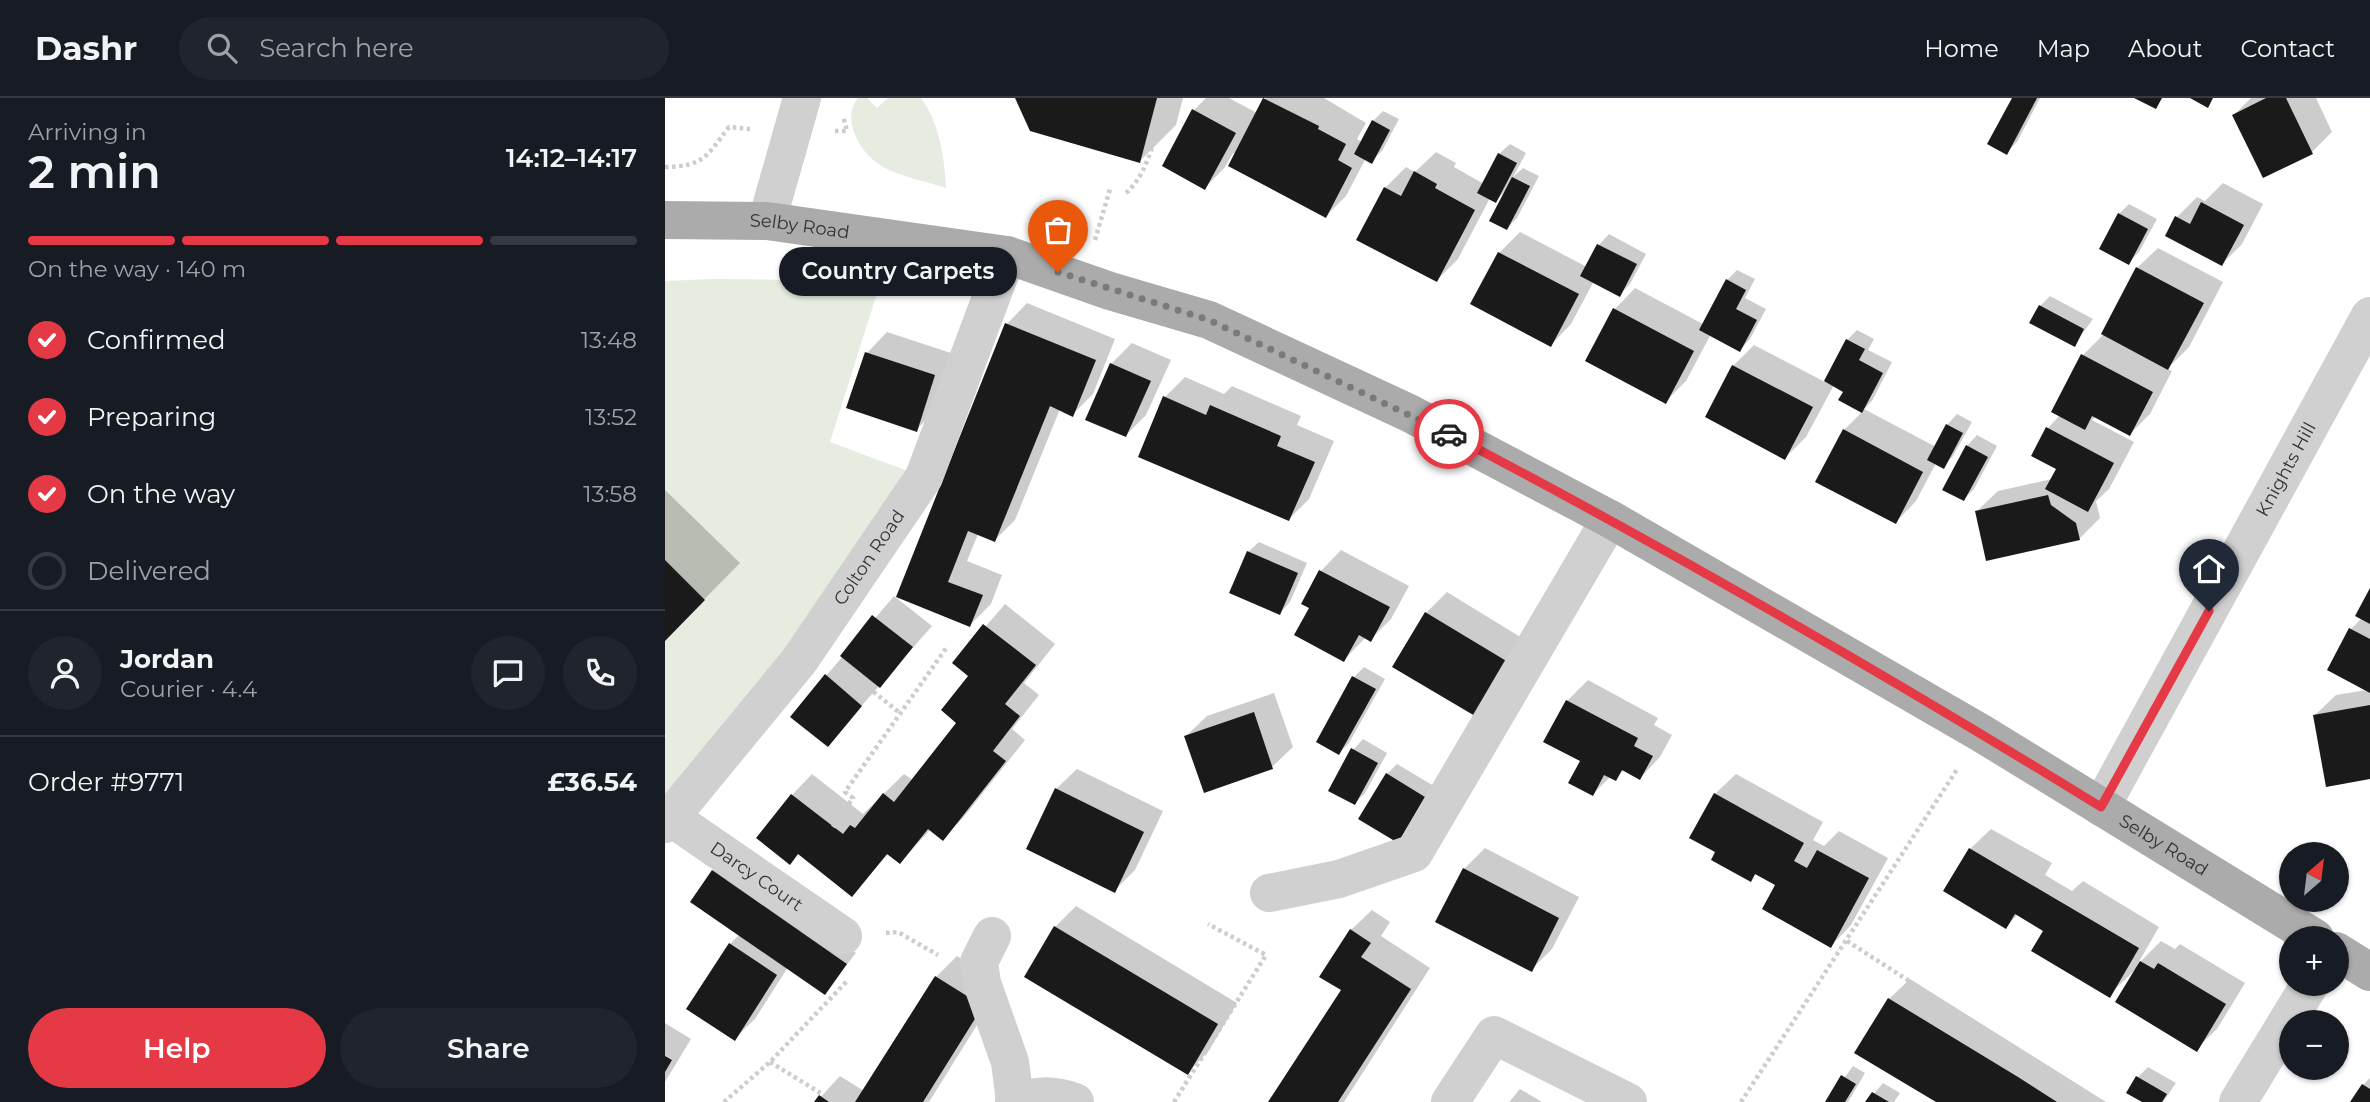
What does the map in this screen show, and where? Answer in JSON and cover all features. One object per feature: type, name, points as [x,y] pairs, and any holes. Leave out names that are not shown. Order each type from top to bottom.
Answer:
[{"type":"main road","name":"Selby Road","points":[[665,220],[768,221],[1007,255],[1110,291],[1209,320],[1409,413],[1609,519],[1981,733],[2295,926]]},
{"type":"main road","points":[[2349,959],[2370,972]]},
{"type":"street","points":[[768,221],[802,98]]},
{"type":"street","name":"Colton Road","points":[[667,820],[811,643],[925,477],[1007,255]]},
{"type":"street","name":"Knights Hill","points":[[2101,807],[2370,316]]},
{"type":"street","points":[[1269,892],[1339,879],[1414,853],[1609,519]]},
{"type":"street","name":"Darcy Court","points":[[667,820],[861,939]]},
{"type":"street","points":[[985,949],[982,983],[1010,1062],[1014,1102],[1036,1096],[1059,1096],[1075,1102]]},
{"type":"street","points":[[2238,1102],[2303,996]]},
{"type":"street","points":[[1450,1102],[1494,1035],[1628,1102]]},
{"type":"path","points":[[1126,193],[1135,185],[1144,170],[1165,98]]},
{"type":"path","points":[[811,643],[900,713]]},
{"type":"path","points":[[833,827],[853,798],[845,792],[947,647]]},
{"type":"path","points":[[1741,1102],[1981,733]]},
{"type":"path","points":[[1174,1102],[1266,955],[1208,924]]},
{"type":"path","points":[[861,939],[898,932],[936,954],[985,949]]},
{"type":"path","points":[[1847,941],[2035,1065],[2097,1102]]},
{"type":"path","points":[[724,1102],[770,1062],[856,972]]},
{"type":"path","points":[[770,1062],[835,1102]]},
{"type":"shaded area","points":[[858,98],[867,98],[877,108],[888,98],[921,98],[940,141],[946,188],[891,170],[868,155],[852,125],[852,109]]},
{"type":"shaded area","points":[[812,280],[879,287],[830,442],[924,477],[665,824],[665,641],[705,600],[665,560],[665,281]]},
{"type":"building","points":[[1015,98],[1157,98],[1140,163],[1030,131]]},
{"type":"building","points":[[1263,98],[1319,126],[1318,129],[1346,144],[1338,160],[1352,168],[1326,218],[1228,166]]},
{"type":"building","points":[[2012,98],[2037,98],[2007,155],[1987,144]]},
{"type":"building","points":[[2134,98],[2162,98],[2156,109]]},
{"type":"building","points":[[2190,98],[2213,98],[2208,108]]},
{"type":"building","points":[[2266,98],[2286,98],[2313,154],[2263,178],[2232,115]]},
{"type":"building","points":[[1192,109],[1236,133],[1205,190],[1162,166]]},
{"type":"building","points":[[1372,120],[1390,130],[1372,164],[1354,154]]},
{"type":"building","points":[[1498,153],[1517,163],[1496,203],[1477,193]]},
{"type":"building","points":[[1414,171],[1437,184],[1435,188],[1475,210],[1437,282],[1356,240],[1384,187],[1401,196]]},
{"type":"building","points":[[1512,177],[1530,186],[1507,230],[1489,221]]},
{"type":"building","points":[[2201,202],[2244,225],[2222,266],[2165,236],[2175,216],[2190,224]]},
{"type":"building","points":[[2118,213],[2148,229],[2129,265],[2099,249]]},
{"type":"building","points":[[1597,244],[1637,264],[1620,297],[1580,276]]},
{"type":"building","points":[[1498,252],[1579,294],[1551,347],[1470,304]]},
{"type":"building","points":[[2136,267],[2204,303],[2168,370],[2101,334]]},
{"type":"building","points":[[1726,279],[1746,290],[1736,309],[1757,320],[1740,352],[1699,330]]},
{"type":"building","points":[[2039,305],[2084,329],[2075,347],[2029,323]]},
{"type":"building","points":[[1613,308],[1694,351],[1666,404],[1585,361]]},
{"type":"building","points":[[1005,323],[1096,360],[1073,417],[1050,406],[995,542],[968,531],[948,582],[983,595],[970,627],[896,597]]},
{"type":"building","points":[[1846,339],[1865,349],[1859,360],[1883,373],[1862,413],[1838,400],[1843,392],[1824,381]]},
{"type":"building","points":[[865,352],[935,375],[917,432],[846,408]]},
{"type":"building","points":[[2081,354],[2153,392],[2130,436],[2092,416],[2085,430],[2051,412]]},
{"type":"building","points":[[1110,363],[1151,381],[1126,437],[1085,420]]},
{"type":"building","points":[[1732,365],[1813,407],[1785,460],[1705,417]]},
{"type":"building","points":[[1163,396],[1206,415],[1210,405],[1281,436],[1277,446],[1315,462],[1289,521],[1138,457]]},
{"type":"building","points":[[1946,424],[1963,433],[1944,469],[1927,460]]},
{"type":"building","points":[[2046,427],[2114,463],[2088,512],[2045,489],[2056,469],[2031,456]]},
{"type":"building","points":[[1843,429],[1923,472],[1896,524],[1815,482]]},
{"type":"building","points":[[1966,445],[1988,457],[1964,501],[1942,490]]},
{"type":"building","points":[[2048,495],[2051,505],[2076,523],[2080,540],[1986,561],[1975,511]]},
{"type":"building","points":[[1247,551],[1298,573],[1280,615],[1229,593]]},
{"type":"building","points":[[665,560],[705,600],[665,641]]},
{"type":"building","points":[[1319,570],[1390,607],[1371,642],[1359,635],[1344,662],[1294,635],[1309,608],[1301,604]]},
{"type":"building","points":[[2370,588],[2370,624],[2355,616]]},
{"type":"building","points":[[1425,612],[1508,662],[1475,716],[1392,667]]},
{"type":"building","points":[[872,615],[913,647],[880,688],[840,656]]},
{"type":"building","points":[[983,624],[1036,665],[1005,704],[1020,716],[993,751],[1006,761],[943,841],[928,829],[900,864],[887,854],[852,897],[798,854],[790,865],[756,838],[791,794],[843,834],[850,825],[855,828],[883,793],[894,802],[956,723],[941,710],[968,676],[952,663]]},
{"type":"building","points":[[2349,628],[2370,639],[2370,693],[2327,670]]},
{"type":"building","points":[[825,674],[862,706],[828,747],[790,717]]},
{"type":"building","points":[[1352,676],[1376,689],[1339,755],[1316,742]]},
{"type":"building","points":[[1566,700],[1638,738],[1634,746],[1653,756],[1640,780],[1622,770],[1616,781],[1604,775],[1593,796],[1568,783],[1580,761],[1543,742]]},
{"type":"building","points":[[2370,705],[2370,779],[2326,787],[2313,715]]},
{"type":"building","points":[[1254,712],[1273,769],[1204,793],[1184,736]]},
{"type":"building","points":[[1351,748],[1378,763],[1355,805],[1328,791]]},
{"type":"building","points":[[1386,773],[1425,797],[1398,843],[1358,819]]},
{"type":"building","points":[[1055,788],[1144,832],[1115,893],[1026,849]]},
{"type":"building","points":[[1714,793],[1804,843],[1794,861],[1807,868],[1817,850],[1869,878],[1831,948],[1762,909],[1775,885],[1755,874],[1751,882],[1711,860],[1715,852],[1689,838]]},
{"type":"building","points":[[1969,848],[2139,948],[2110,998],[2031,951],[2043,931],[2015,914],[2006,929],[1943,891]]},
{"type":"building","points":[[1463,868],[1559,918],[1532,972],[1435,922]]},
{"type":"building","points":[[712,870],[847,964],[825,995],[690,902]]},
{"type":"building","points":[[1054,926],[1218,1024],[1188,1075],[1024,977]]},
{"type":"building","points":[[1350,929],[1371,943],[1361,957],[1411,989],[1338,1102],[1268,1102],[1341,990],[1319,977]]},
{"type":"building","points":[[729,943],[777,975],[735,1041],[686,1009]]},
{"type":"building","points":[[2140,961],[2154,969],[2158,963],[2226,1004],[2197,1052],[2115,1002]]},
{"type":"building","points":[[935,976],[983,1006],[923,1102],[855,1102]]},
{"type":"building","points":[[1888,998],[2057,1102],[1936,1102],[1854,1053]]},
{"type":"building","points":[[665,1056],[672,1060],[665,1072]]},
{"type":"building","points":[[1841,1075],[1856,1084],[1845,1102],[1825,1102]]},
{"type":"building","points":[[2136,1076],[2167,1094],[2162,1102],[2142,1102],[2126,1093]]},
{"type":"building","points":[[2362,1084],[2370,1089],[2370,1102],[2350,1102]]},
{"type":"building","points":[[1872,1092],[1889,1102],[1865,1102]]},
{"type":"building","points":[[819,1095],[829,1102],[814,1102]]},
{"type":"way so far","points":[[1058,272],[1110,291],[1209,320],[1449,434]]},
{"type":"place","name":"Country Carpets","points":[[1058,272]]},
{"type":"route","points":[[1449,434],[1609,519],[1981,733],[2101,807],[2209,611]]}]
